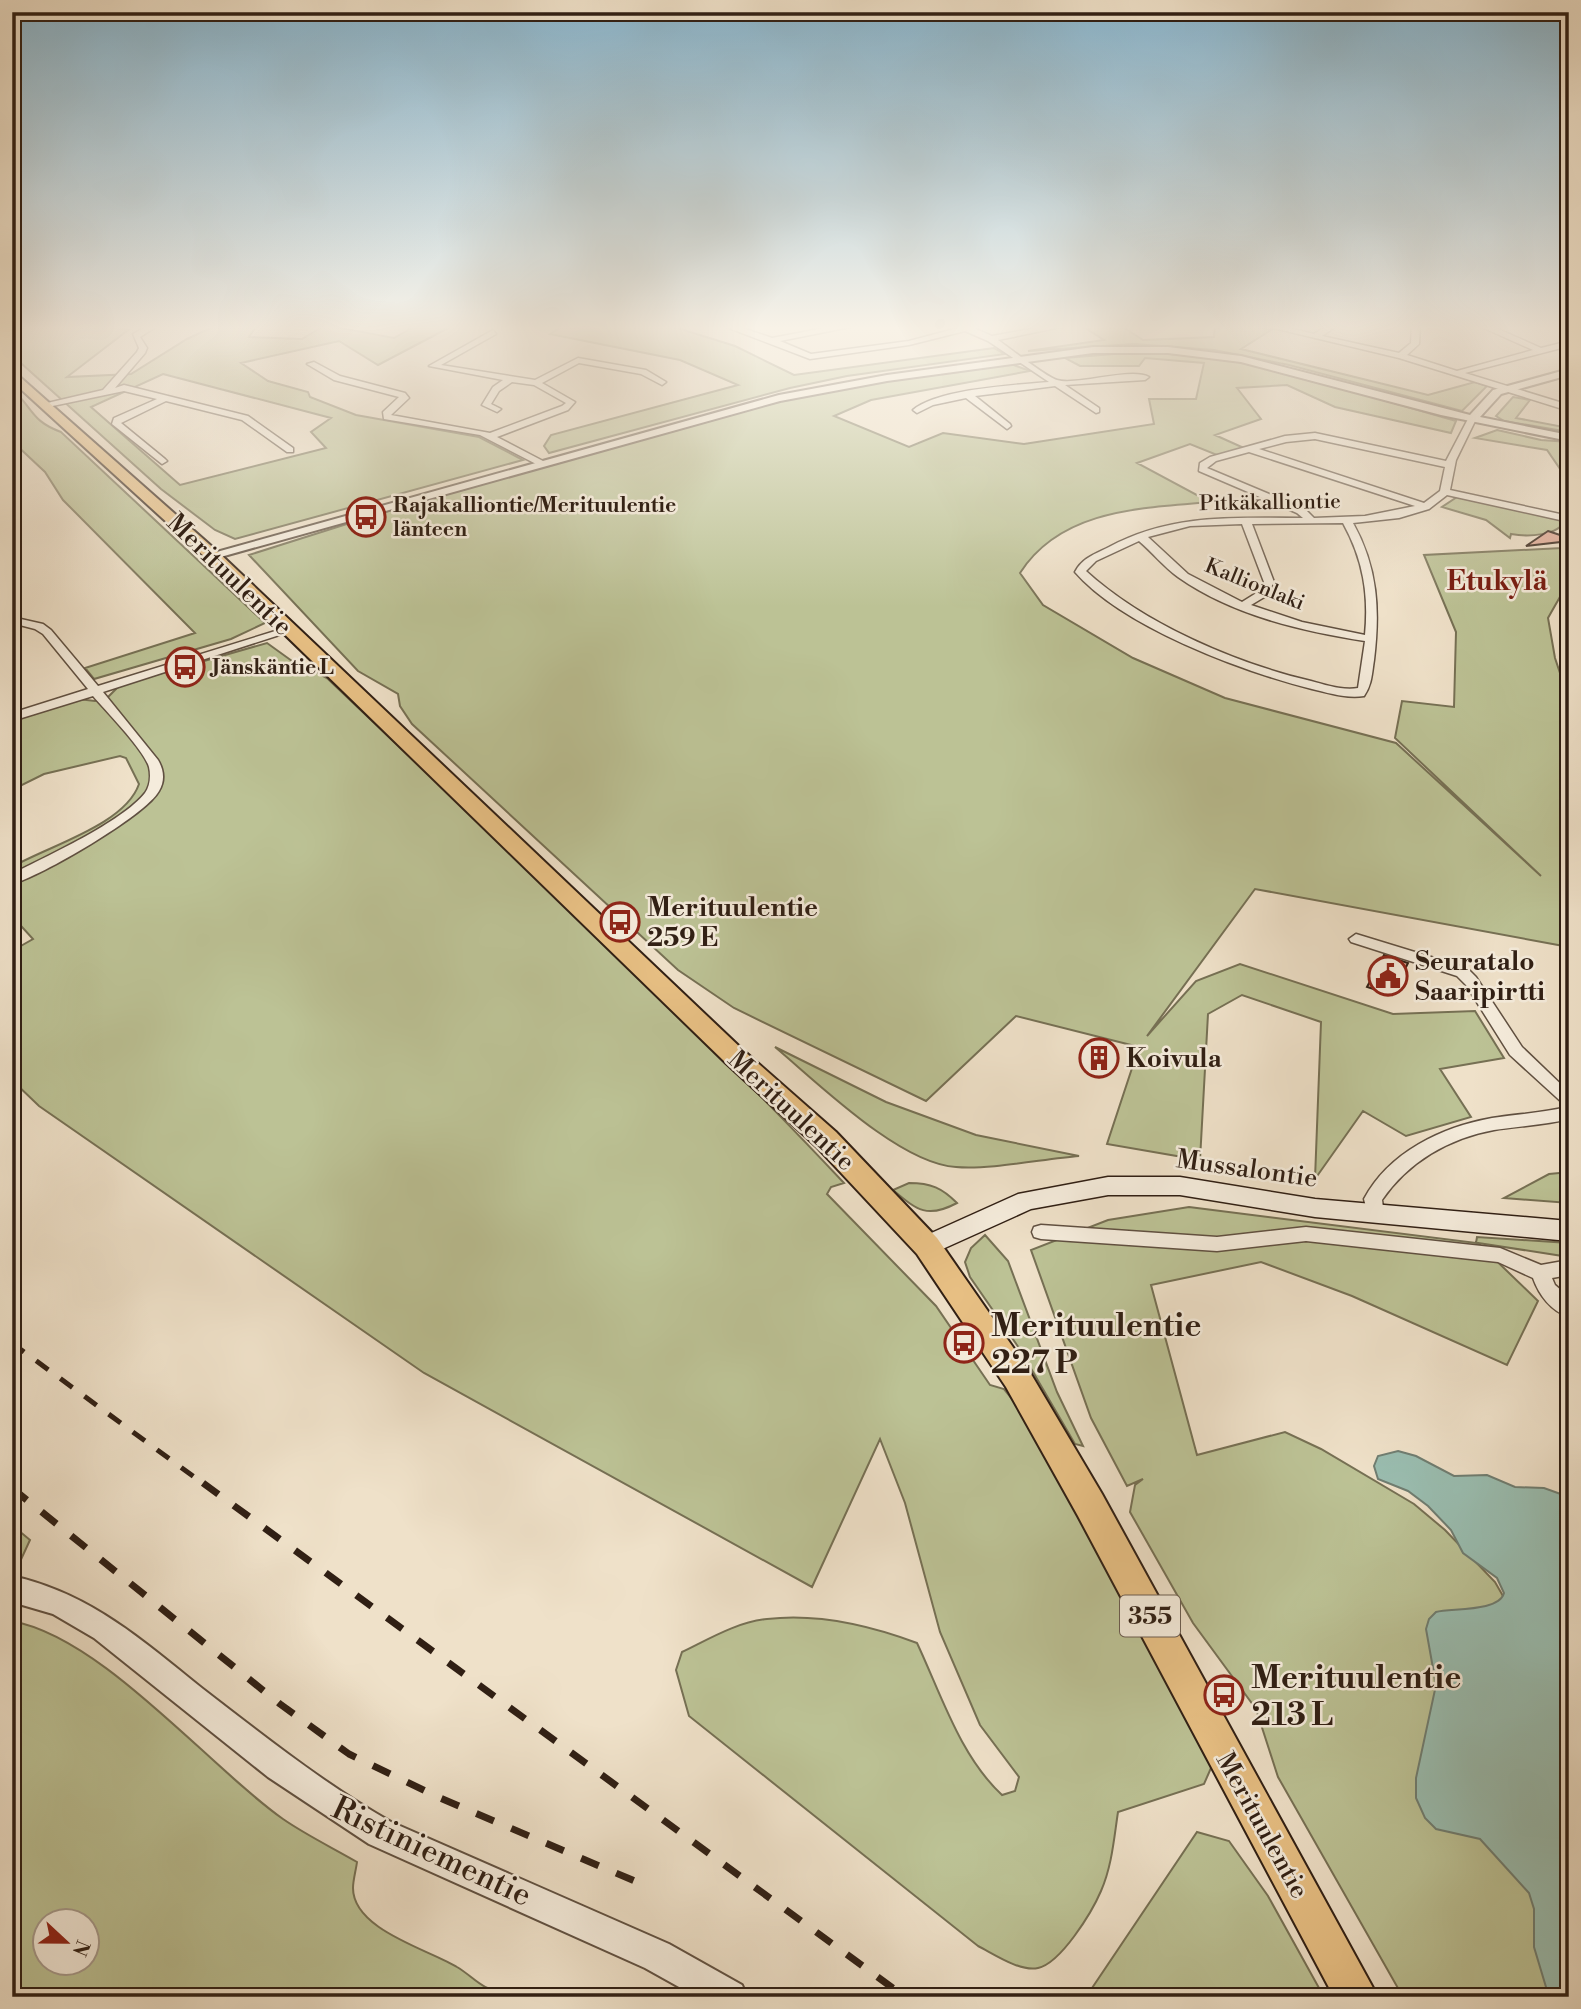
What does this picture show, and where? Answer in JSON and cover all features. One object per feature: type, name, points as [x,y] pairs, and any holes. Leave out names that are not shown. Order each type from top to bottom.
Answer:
[{"type":"main road","name":"Merituulentie","points":[[60,419],[212,555],[743,1065],[826,1139],[926,1246],[1024,1389],[1357,1997]]},
{"type":"main road","name":"Mussalontie","points":[[926,1246],[1027,1201],[1108,1186],[1180,1186],[1375,1215],[1569,1231]]},
{"type":"street","points":[[121,419],[116,424],[162,461]]},
{"type":"street","points":[[246,419],[290,450]]},
{"type":"street","points":[[404,419],[491,436],[540,463]]},
{"type":"street","points":[[491,436],[536,419]]},
{"type":"street","points":[[212,555],[705,419]]},
{"type":"street","points":[[998,419],[1007,426]]},
{"type":"street","points":[[1569,438],[1472,419],[1450,465],[1445,492],[1569,519]]},
{"type":"street","points":[[1310,519],[1301,512],[1202,469],[1213,459],[1285,439],[1315,436],[1450,465]]},
{"type":"street","points":[[1249,449],[1426,507]]},
{"type":"street","name":"Pitkäkalliontie","points":[[1371,639],[1364,688],[1360,693],[1301,681],[1189,641],[1131,612],[1080,572],[1085,564],[1140,536],[1191,523],[1245,519],[1346,520],[1403,515],[1426,507],[1445,492]]},
{"type":"street","points":[[1244,605],[1262,594],[1269,582],[1245,519]]},
{"type":"street","points":[[1346,520],[1371,575],[1375,609],[1371,639]]},
{"type":"street","name":"Kallionlaki","points":[[1140,536],[1183,575],[1244,605],[1297,623],[1371,639]]},
{"type":"street","points":[[12,620],[39,626],[47,632],[157,767],[157,778],[151,794],[124,816],[12,880]]},
{"type":"street","points":[[12,717],[289,630]]},
{"type":"street","points":[[1356,939],[1462,972],[1471,981],[1516,1051],[1569,1102]]},
{"type":"street","points":[[1375,1215],[1373,1199],[1386,1178],[1405,1162],[1460,1131],[1569,1113]]},
{"type":"street","points":[[1041,1232],[1204,1244],[1240,1243],[1279,1234],[1306,1234],[1500,1255],[1540,1273],[1569,1267]]},
{"type":"street","points":[[1540,1273],[1547,1290],[1569,1309]]},
{"type":"street","name":"Ristiniementie","points":[[12,1588],[38,1593],[92,1617],[296,1782],[336,1810],[380,1833],[657,1956],[730,1997]]},
{"type":"green space","points":[[12,419],[38,419],[61,432],[265,623],[231,639],[94,679],[85,668],[195,633],[63,500],[45,472],[12,441]]},
{"type":"green space","points":[[83,419],[104,419],[180,485],[326,448],[311,432],[330,419],[377,419],[479,437],[523,460],[235,539],[215,530],[161,489]]},
{"type":"green space","points":[[612,419],[676,419],[549,453],[544,446],[551,435]]},
{"type":"green space","points":[[717,419],[841,419],[909,447],[943,433],[1024,444],[1154,424],[1153,419],[1261,419],[1215,435],[1244,448],[1217,455],[1190,444],[1137,463],[1210,502],[1131,510],[1080,524],[1057,536],[1037,552],[1020,573],[1043,605],[1133,658],[1225,698],[1396,743],[1541,876],[1395,738],[1402,701],[1454,707],[1456,632],[1424,555],[1562,548],[1569,544],[1569,581],[1548,618],[1555,658],[1569,700],[1569,947],[1255,889],[1147,1036],[1196,981],[1240,964],[1393,1014],[1475,1011],[1504,1058],[1440,1069],[1471,1117],[1406,1136],[1363,1111],[1315,1179],[1321,1022],[1242,995],[1208,1014],[1200,1160],[1107,1144],[1139,1047],[1016,1016],[926,1101],[734,1008],[678,970],[412,724],[400,706],[398,694],[358,671],[249,555],[410,504]]},
{"type":"green space","points":[[1387,419],[1448,419],[1456,421],[1451,433]]},
{"type":"green space","points":[[1500,419],[1520,419],[1569,428],[1569,432]]},
{"type":"green space","points":[[1497,430],[1541,440],[1569,442],[1569,482],[1547,450],[1475,438]]},
{"type":"green space","points":[[1457,497],[1566,520],[1550,532],[1534,535],[1511,534],[1510,538],[1486,520],[1442,507]]},
{"type":"green space","points":[[267,643],[310,674],[316,672],[328,679],[589,927],[782,1118],[844,1183],[831,1187],[827,1194],[936,1306],[990,1385],[1004,1389],[1025,1415],[1209,1749],[1211,1768],[1204,1784],[1118,1812],[1110,1862],[1101,1891],[1075,1936],[1047,1964],[1031,1969],[1023,1967],[1007,1962],[978,1946],[689,1716],[676,1670],[682,1652],[734,1627],[767,1619],[824,1619],[862,1626],[917,1643],[953,1724],[974,1762],[1002,1795],[1015,1791],[1019,1777],[980,1725],[940,1632],[905,1503],[880,1439],[812,1587],[424,1373],[39,1106],[12,1080],[12,951],[33,939],[12,916],[12,867],[102,823],[131,798],[139,784],[126,758],[120,756],[44,774],[12,790],[12,720],[78,699],[95,701],[108,697],[120,685]]},
{"type":"green space","points":[[775,1047],[886,1102],[976,1135],[1079,1156],[969,1168],[934,1162],[885,1137],[836,1100]]},
{"type":"green space","points":[[1569,1172],[1569,1203],[1504,1198],[1549,1174]]},
{"type":"green space","points":[[909,1183],[936,1187],[957,1203],[938,1211],[923,1210],[893,1190]]},
{"type":"green space","points":[[1189,1207],[1476,1243],[1477,1237],[1569,1243],[1569,1257],[1478,1243],[1538,1301],[1507,1365],[1352,1296],[1261,1262],[1151,1285],[1197,1455],[1285,1432],[1321,1449],[1414,1504],[1445,1530],[1495,1582],[1523,1631],[1510,1746],[1569,1997],[1403,1997],[1278,1777],[1256,1709],[1193,1623],[1130,1512],[1135,1485],[1143,1479],[1127,1486],[1091,1418],[1031,1250],[1108,1220]]},
{"type":"green space","points":[[985,1235],[1008,1261],[1057,1392],[1083,1446],[1075,1444],[1019,1348],[970,1277],[965,1262],[971,1248]]},
{"type":"green space","points":[[12,1525],[30,1540],[12,1579]]},
{"type":"green space","points":[[12,1621],[47,1632],[118,1677],[283,1819],[357,1862],[353,1888],[356,1903],[365,1916],[379,1927],[445,1960],[489,1989],[503,1991],[507,1997],[12,1997]]},
{"type":"green space","points":[[1197,1832],[1229,1841],[1268,1896],[1324,1997],[1086,1997]]},
{"type":"water","points":[[1398,1451],[1416,1456],[1454,1476],[1487,1475],[1515,1487],[1544,1488],[1569,1497],[1569,1997],[1549,1997],[1534,1947],[1534,1909],[1529,1893],[1480,1839],[1436,1829],[1425,1818],[1416,1798],[1416,1778],[1436,1685],[1426,1629],[1429,1619],[1436,1612],[1494,1603],[1504,1593],[1497,1578],[1463,1553],[1451,1530],[1428,1506],[1408,1491],[1378,1479],[1374,1466],[1378,1456]]},
{"type":"building","points":[[1548,531],[1569,538],[1569,541],[1526,546]]},
{"type":"building","name":"Seuratalo Saaripirtti","points":[[1384,955],[1408,963],[1392,995],[1367,987]]},
{"type":"railway","points":[[12,1343],[205,1485]]},
{"type":"railway","points":[[203,1483],[905,1997]]},
{"type":"railway","points":[[12,1488],[280,1704],[349,1754],[440,1798],[644,1885]]},
{"type":"place","name":"Rajakalliontie/Merituulentie länteen","points":[[366,517]]},
{"type":"place","name":"Jänskäntie L","points":[[185,667]]},
{"type":"place","name":"Merituulentie 259 E","points":[[620,922]]},
{"type":"place","name":"Seuratalo Saaripirtti","points":[[1388,976]]},
{"type":"place","name":"Koivula","points":[[1099,1058]]},
{"type":"place","name":"Merituulentie 227 P","points":[[964,1343]]},
{"type":"place","name":"Merituulentie 213 L","points":[[1224,1695]]},
{"type":"district","name":"Etukylä","points":[[1497,580]]}]
